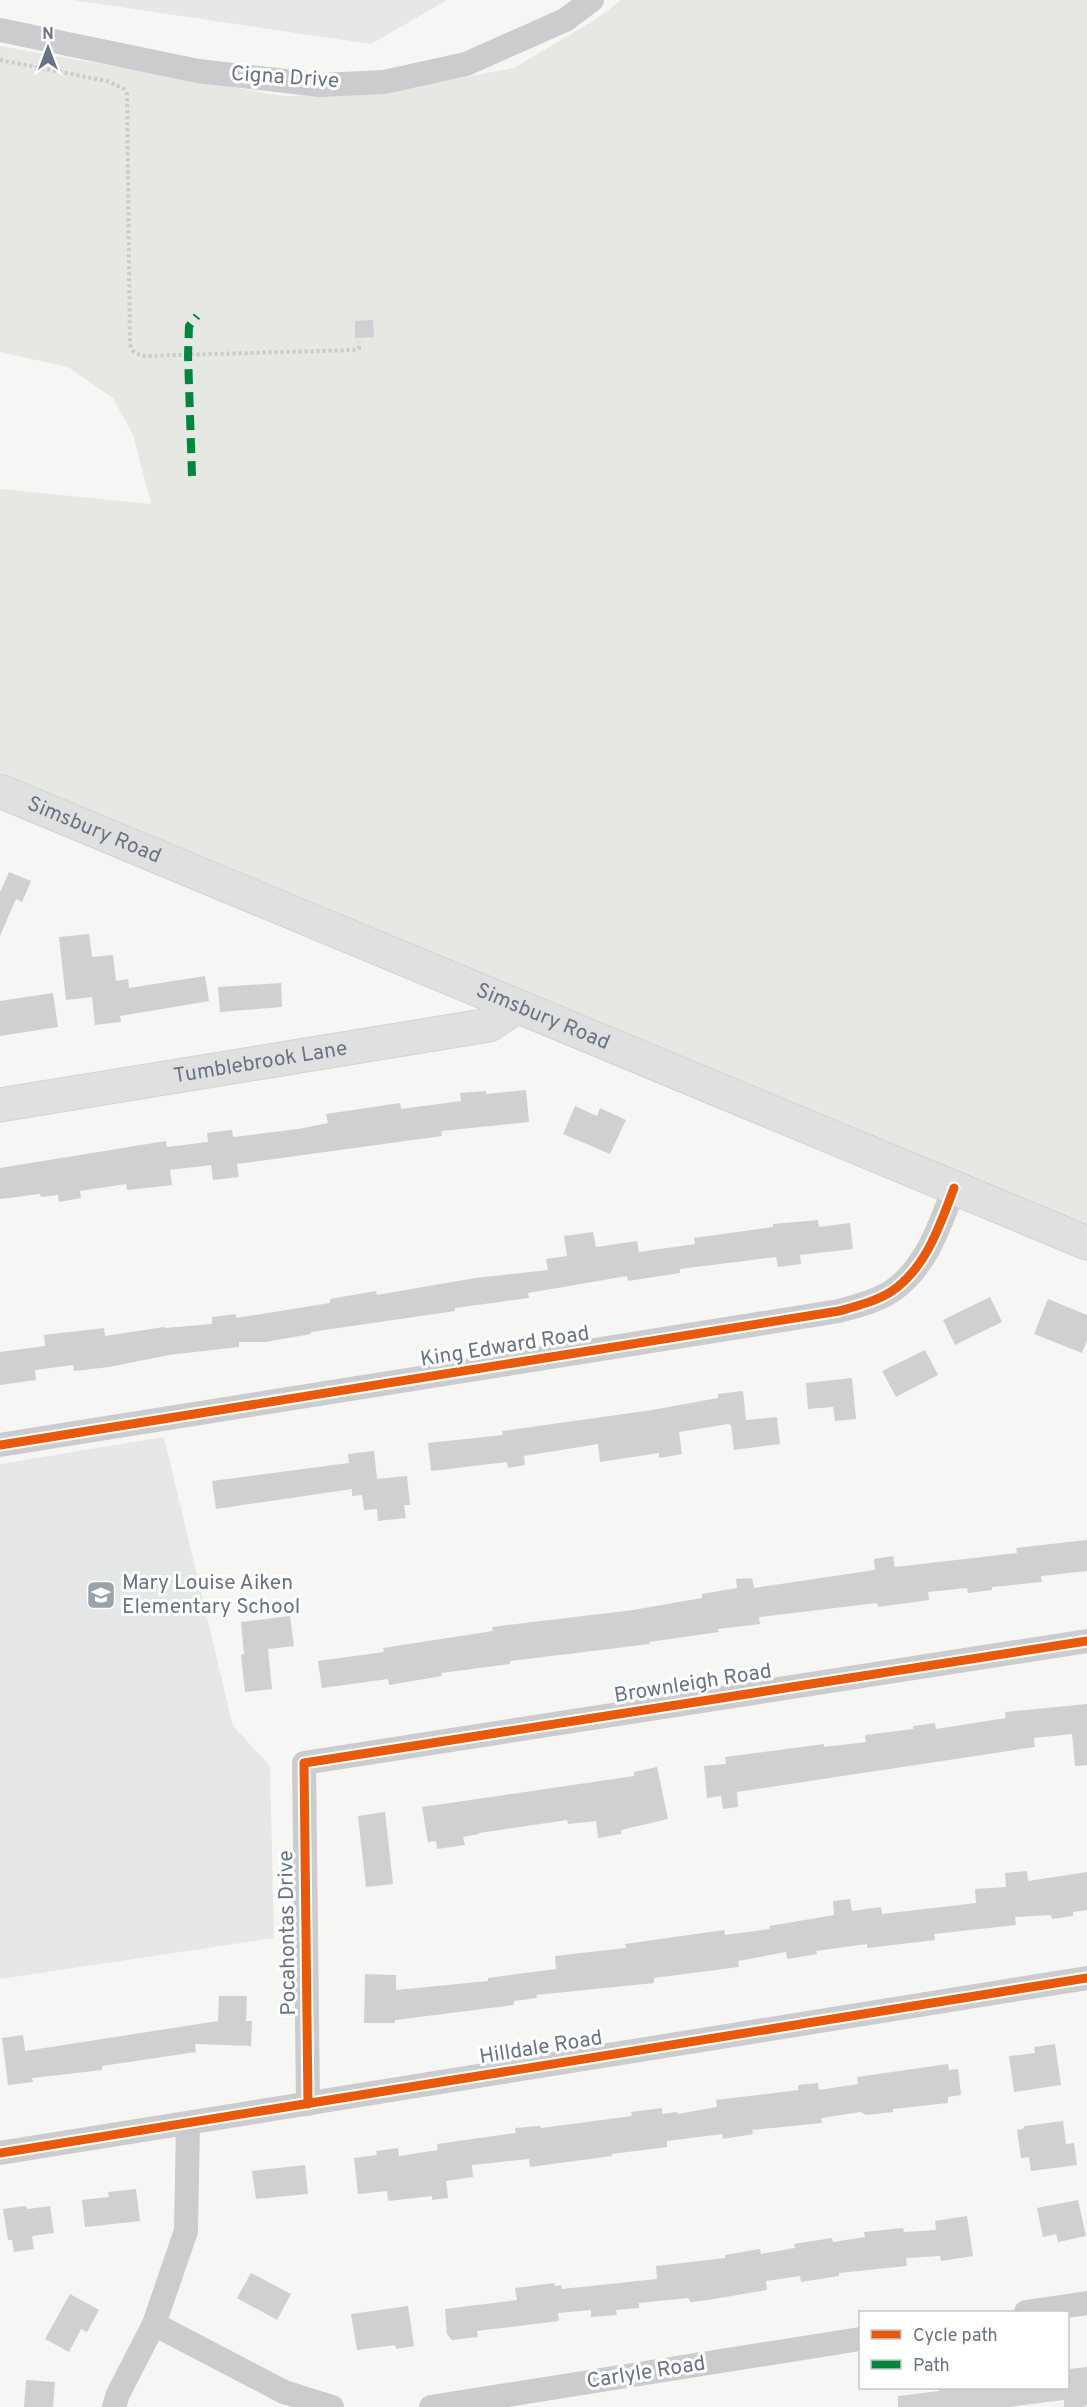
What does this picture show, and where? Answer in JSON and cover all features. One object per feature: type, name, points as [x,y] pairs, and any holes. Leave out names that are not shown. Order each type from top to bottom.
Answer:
[{"type":"main road","name":"Simsbury Road","points":[[0,791],[1087,1243]]},
{"type":"main road","name":"Tumblebrook Lane","points":[[0,1105],[489,1025],[516,1006]]},
{"type":"street","name":"Cigna Drive","points":[[0,30],[198,71],[320,84],[384,82],[466,64],[565,20],[592,0]]},
{"type":"street","name":"King Edward Road","points":[[0,1445],[840,1311],[869,1302],[892,1291],[912,1273],[927,1252],[954,1188]]},
{"type":"street","name":"Brownleigh Road","points":[[304,1763],[1087,1641]]},
{"type":"street","name":"Pocahontas Drive","points":[[304,1763],[308,2104]]},
{"type":"street","name":"Hilldale Road","points":[[0,2153],[1087,1978]]},
{"type":"street","points":[[114,2407],[123,2384],[154,2324],[186,2231],[188,2124]]},
{"type":"street","points":[[1038,2311],[1087,2303]]},
{"type":"street","points":[[154,2324],[284,2392],[332,2407]]},
{"type":"street","name":"Carlyle Road","points":[[431,2407],[859,2339]]},
{"type":"path","points":[[0,60],[107,81],[124,89],[127,94],[131,350],[156,356],[353,350],[359,348],[359,342]]},
{"type":"shaded area","points":[[72,0],[447,0],[371,44]]},
{"type":"shaded area","points":[[621,0],[1087,0],[1087,1225],[0,772],[0,489],[151,504],[133,435],[113,398],[68,367],[0,352],[0,46],[283,96],[343,94],[405,88],[514,68],[595,20]]},
{"type":"shaded area","name":"Mary Louise Aiken Elementary School","points":[[164,1437],[233,1726],[270,1766],[274,1938],[0,1979],[0,1464]]},
{"type":"building","points":[[373,320],[374,337],[355,338],[355,321]]},
{"type":"building","points":[[9,872],[31,881],[22,902],[16,899],[0,936],[0,892]]},
{"type":"building","points":[[89,934],[92,957],[113,955],[116,981],[128,979],[129,988],[205,976],[209,1001],[120,1016],[121,1022],[95,1025],[92,997],[66,1000],[59,937]]},
{"type":"building","points":[[281,983],[282,1007],[220,1012],[218,987]]},
{"type":"building","points":[[53,993],[58,1027],[0,1036],[0,1001]]},
{"type":"building","points":[[526,1090],[529,1122],[441,1131],[442,1136],[237,1164],[239,1177],[213,1180],[211,1165],[170,1170],[172,1185],[127,1190],[126,1184],[80,1191],[81,1198],[59,1202],[58,1195],[41,1197],[40,1194],[0,1199],[0,1168],[166,1141],[167,1147],[208,1142],[207,1133],[232,1130],[233,1137],[298,1129],[328,1123],[326,1114],[400,1103],[401,1109],[461,1101],[460,1093],[486,1091],[486,1094]]},
{"type":"building","points":[[575,1106],[597,1116],[600,1108],[626,1120],[610,1154],[563,1134]]},
{"type":"building","points":[[818,1220],[819,1227],[850,1223],[853,1249],[800,1255],[801,1264],[778,1267],[776,1257],[680,1269],[680,1273],[628,1281],[627,1276],[528,1293],[529,1298],[455,1308],[455,1311],[311,1332],[311,1334],[265,1342],[239,1342],[239,1347],[169,1355],[109,1367],[74,1371],[73,1365],[35,1370],[36,1380],[0,1385],[0,1352],[45,1346],[44,1335],[104,1328],[105,1336],[164,1327],[212,1324],[212,1317],[236,1314],[236,1318],[330,1303],[330,1299],[376,1291],[377,1295],[475,1278],[548,1270],[546,1259],[567,1256],[564,1236],[593,1232],[596,1247],[637,1241],[639,1252],[695,1244],[694,1238],[773,1227],[773,1224]]},
{"type":"building","points":[[990,1297],[1002,1322],[955,1345],[943,1320]]},
{"type":"building","points":[[1048,1299],[1087,1315],[1087,1340],[1082,1353],[1034,1334]]},
{"type":"building","points":[[925,1350],[938,1375],[896,1397],[882,1371]]},
{"type":"building","points":[[852,1378],[856,1419],[835,1421],[833,1407],[808,1409],[806,1383]]},
{"type":"building","points":[[743,1391],[746,1420],[777,1417],[780,1444],[734,1450],[731,1425],[728,1424],[679,1432],[682,1454],[659,1458],[659,1453],[600,1462],[598,1444],[524,1456],[525,1465],[508,1468],[507,1462],[431,1471],[428,1443],[503,1435],[502,1431],[652,1410],[718,1398],[718,1394]]},
{"type":"building","points":[[374,1451],[377,1479],[407,1476],[410,1505],[404,1505],[406,1518],[378,1521],[377,1509],[364,1510],[362,1495],[352,1496],[352,1489],[216,1509],[212,1481],[349,1463],[348,1454]]},
{"type":"building","points":[[1087,1540],[1087,1571],[1041,1576],[1042,1582],[992,1587],[992,1590],[968,1593],[967,1588],[928,1592],[929,1600],[878,1607],[877,1603],[759,1617],[760,1624],[718,1629],[719,1632],[649,1642],[650,1644],[510,1661],[510,1664],[441,1673],[442,1676],[389,1685],[388,1679],[322,1688],[318,1661],[384,1652],[383,1648],[493,1631],[492,1627],[633,1610],[702,1598],[702,1594],[737,1588],[736,1579],[752,1578],[754,1588],[875,1570],[874,1559],[893,1556],[895,1567],[1017,1553],[1016,1548]]},
{"type":"building","points":[[290,1616],[294,1646],[268,1649],[272,1689],[245,1692],[241,1655],[244,1654],[241,1622]]},
{"type":"building","points":[[1087,1704],[1087,1765],[1075,1766],[1072,1734],[1034,1738],[1035,1747],[737,1792],[738,1807],[723,1809],[721,1796],[707,1798],[704,1766],[726,1764],[725,1757],[824,1744],[824,1747],[866,1742],[865,1735],[913,1729],[913,1726],[935,1723],[936,1729],[1006,1718],[1005,1712]]},
{"type":"building","points":[[657,1767],[668,1819],[621,1830],[621,1834],[598,1838],[596,1821],[568,1824],[567,1820],[479,1833],[463,1837],[465,1845],[437,1849],[436,1841],[428,1842],[422,1807],[634,1776],[634,1772]]},
{"type":"building","points":[[385,1812],[393,1884],[366,1887],[358,1816]]},
{"type":"building","points":[[1027,1871],[1028,1881],[1087,1872],[1087,1910],[1073,1912],[1073,1916],[1052,1919],[1051,1915],[1015,1917],[1016,1925],[934,1934],[935,1940],[867,1948],[867,1944],[816,1951],[817,1954],[787,1959],[786,1952],[738,1961],[739,1967],[654,1978],[654,1983],[536,1995],[537,1998],[514,2001],[514,2005],[395,2020],[395,2023],[364,2023],[365,1974],[396,1975],[396,1990],[488,1981],[488,1978],[556,1969],[555,1956],[626,1948],[625,1944],[724,1930],[725,1935],[770,1929],[769,1926],[834,1915],[833,1901],[850,1899],[852,1911],[881,1907],[882,1914],[976,1903],[975,1889],[1006,1887],[1005,1873]]},
{"type":"building","points":[[219,1996],[247,1996],[246,2021],[252,2021],[251,2046],[195,2044],[196,2052],[102,2066],[102,2070],[32,2078],[33,2082],[8,2085],[2,2038],[23,2035],[25,2051],[218,2021]]},
{"type":"building","points":[[1055,2044],[1061,2085],[1014,2092],[1009,2056],[1035,2053],[1034,2047]]},
{"type":"building","points":[[948,2064],[949,2070],[958,2069],[961,2095],[948,2097],[948,2103],[893,2109],[893,2112],[866,2115],[861,2112],[821,2118],[822,2123],[752,2130],[753,2134],[723,2139],[722,2134],[667,2141],[667,2147],[530,2167],[529,2159],[472,2165],[473,2177],[446,2181],[448,2198],[432,2200],[432,2196],[388,2201],[387,2191],[358,2194],[354,2158],[377,2155],[376,2151],[398,2148],[399,2156],[438,2150],[437,2144],[516,2133],[515,2128],[540,2126],[541,2128],[632,2116],[631,2112],[662,2108],[662,2114],[677,2112],[678,2114],[717,2107],[716,2100],[798,2090],[798,2085],[818,2083],[819,2090],[858,2084],[857,2077]]},
{"type":"building","points":[[1063,2121],[1066,2144],[1074,2143],[1077,2165],[1031,2171],[1029,2157],[1021,2158],[1017,2130],[1025,2126]]},
{"type":"building","points":[[305,2165],[308,2194],[256,2199],[252,2171]]},
{"type":"building","points":[[136,2189],[140,2221],[85,2227],[82,2200],[109,2197],[108,2192]]},
{"type":"building","points":[[1078,2200],[1086,2236],[1058,2242],[1056,2234],[1043,2237],[1037,2208]]},
{"type":"building","points":[[25,2206],[28,2209],[50,2206],[54,2233],[32,2236],[34,2249],[14,2252],[12,2240],[8,2240],[3,2209]]},
{"type":"building","points":[[967,2216],[973,2256],[941,2261],[940,2256],[906,2258],[907,2266],[839,2273],[839,2276],[801,2282],[800,2276],[766,2281],[767,2290],[708,2300],[691,2302],[688,2298],[639,2303],[639,2308],[616,2310],[617,2315],[591,2317],[591,2310],[558,2313],[559,2321],[477,2331],[478,2337],[452,2340],[447,2334],[445,2309],[517,2300],[515,2288],[554,2283],[555,2286],[561,2285],[562,2289],[657,2279],[656,2266],[725,2258],[725,2255],[760,2249],[761,2254],[795,2248],[794,2244],[832,2238],[833,2242],[865,2237],[864,2232],[903,2228],[904,2232],[936,2230],[935,2221]]},
{"type":"building","points":[[251,2273],[291,2294],[277,2320],[237,2298]]},
{"type":"building","points":[[70,2294],[99,2310],[87,2332],[81,2329],[69,2352],[45,2339]]},
{"type":"building","points":[[408,2306],[414,2346],[396,2349],[395,2345],[357,2350],[351,2314]]},
{"type":"building","points":[[1087,2367],[1087,2405],[1083,2407],[1064,2407],[1064,2400],[1009,2407],[898,2407],[898,2396],[939,2391],[939,2389],[1069,2389],[1069,2369]]},
{"type":"building","points":[[26,2380],[55,2382],[53,2407],[24,2407]]},
{"type":"marked path","points":[[192,476],[188,355],[189,326],[197,316]]},
{"type":"cycle path","points":[[0,1445],[839,1311],[880,1298],[904,1281],[923,1258],[930,1245],[954,1188]]},
{"type":"cycle path","points":[[308,2104],[304,1763],[1087,1641]]},
{"type":"cycle path","points":[[0,2153],[1087,1978]]},
{"type":"place","name":"Mary Louise Aiken Elementary School","points":[[101,1595]]}]
